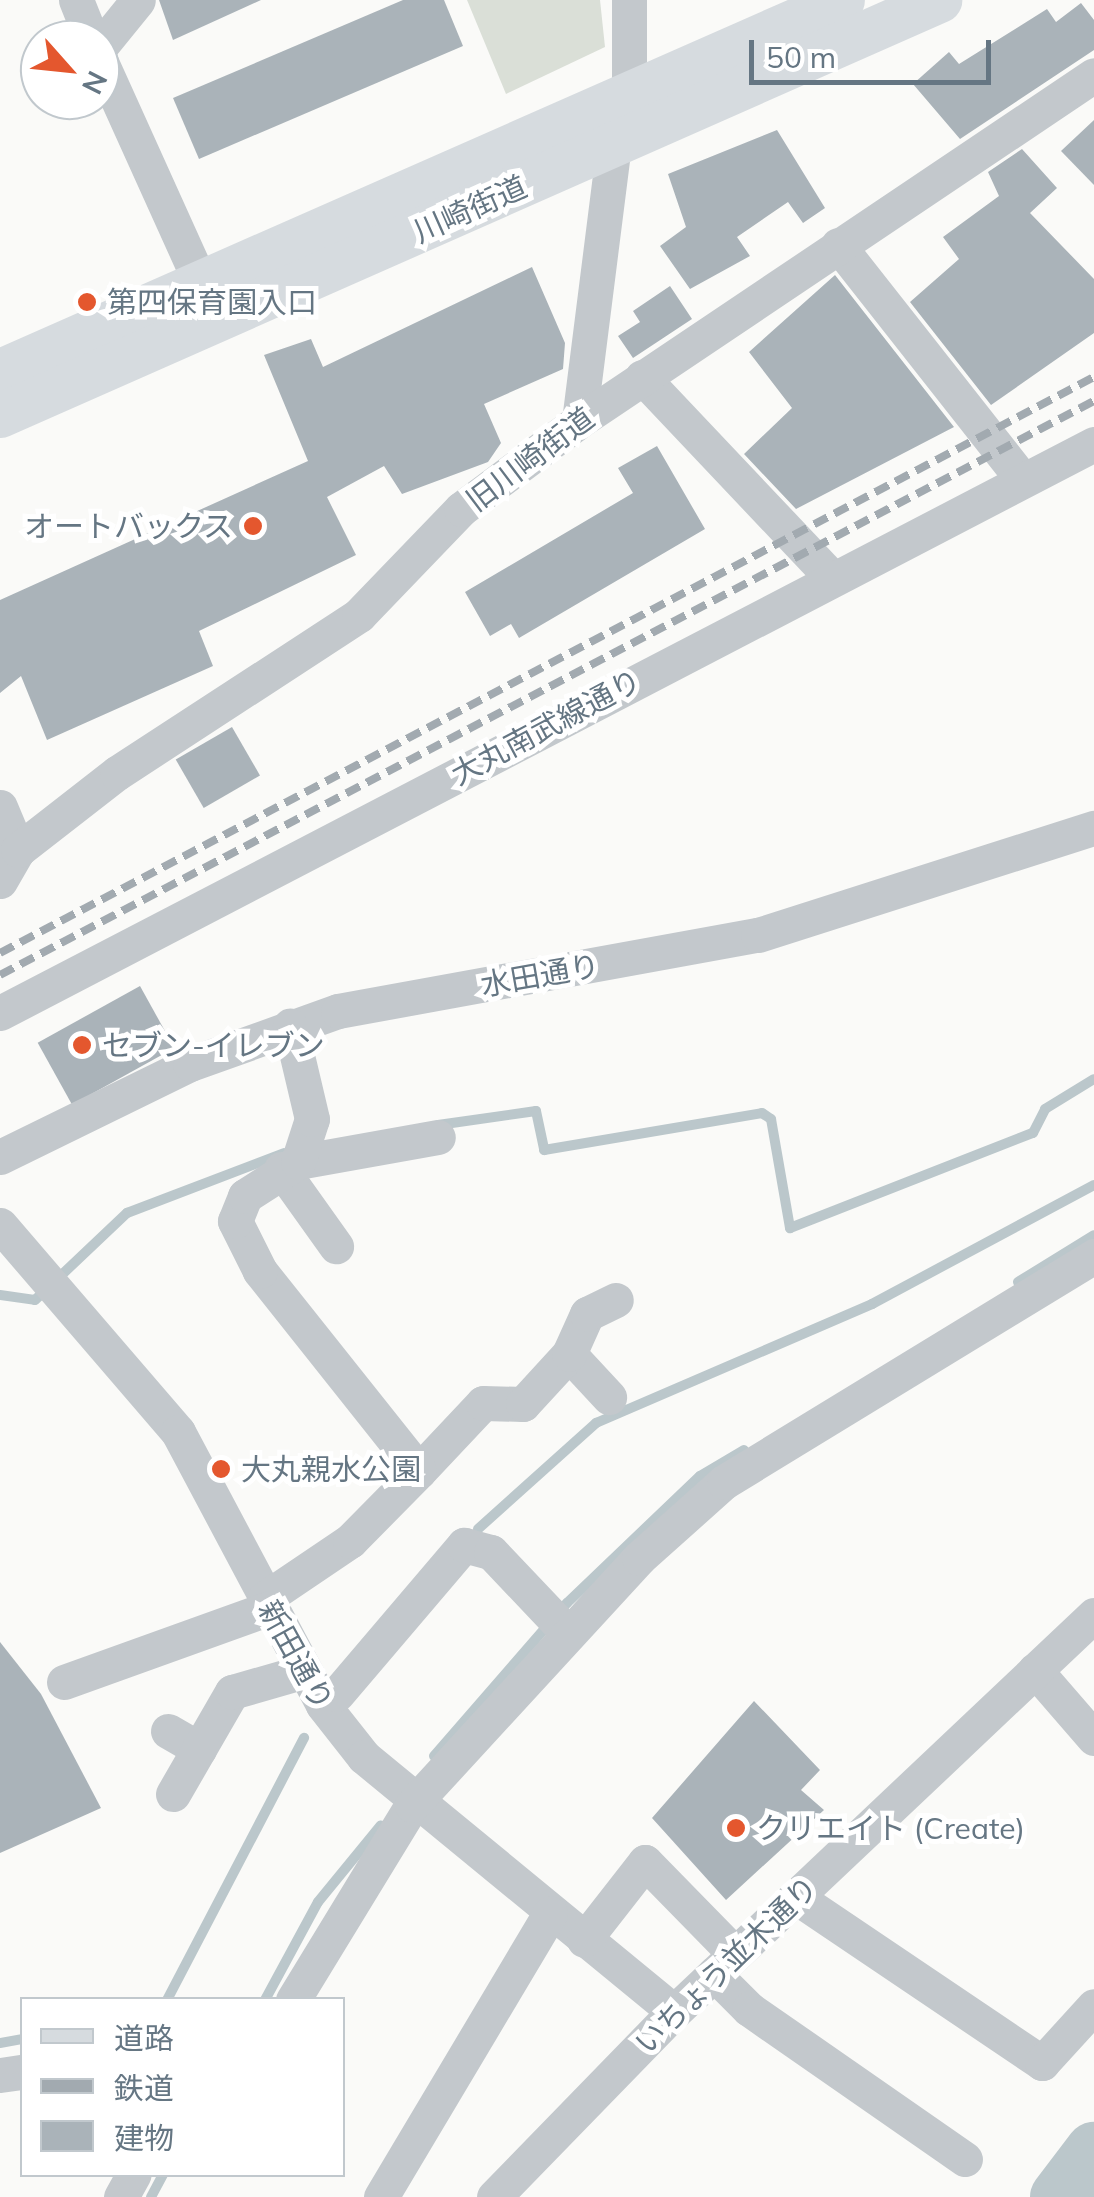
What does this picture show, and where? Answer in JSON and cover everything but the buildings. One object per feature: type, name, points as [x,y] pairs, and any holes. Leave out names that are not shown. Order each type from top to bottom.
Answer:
[{"type":"main road","name":"川崎街道","points":[[0,371],[842,0]]},
{"type":"main road","name":"川崎街道","points":[[0,416],[939,0]]},
{"type":"street","points":[[120,22],[138,0]]},
{"type":"street","points":[[579,421],[614,144],[629,92],[629,0]]},
{"type":"street","name":"旧川崎街道","points":[[0,881],[18,850],[116,773],[359,614],[462,510],[579,421],[1094,74]]},
{"type":"street","points":[[120,104],[200,282]]},
{"type":"street","points":[[838,245],[1023,480]]},
{"type":"street","points":[[642,377],[831,577]]},
{"type":"street","name":"大丸南武線通り","points":[[0,1013],[831,577],[1094,444]]},
{"type":"street","points":[[0,808],[18,850]]},
{"type":"street","name":"水田通り","points":[[0,1156],[290,1026],[758,935],[1094,828]]},
{"type":"street","points":[[289,1166],[312,1119],[290,1026]]},
{"type":"street","points":[[419,1471],[260,1270],[235,1222],[245,1196],[289,1166],[438,1136]]},
{"type":"street","points":[[289,1166],[336,1246]]},
{"type":"street","name":"新田通り","points":[[0,1224],[178,1432],[332,1720],[412,1805],[674,2012]]},
{"type":"street","points":[[295,1997],[412,1805],[554,1619],[724,1482],[1094,1256]]},
{"type":"street","points":[[64,1682],[267,1603],[350,1541],[483,1403],[523,1404],[569,1354],[587,1314],[616,1300]]},
{"type":"street","points":[[569,1354],[609,1397]]},
{"type":"street","points":[[337,1694],[464,1546],[491,1552],[554,1619]]},
{"type":"street","name":"いちょう並木通り","points":[[517,2189],[674,2012],[1094,1614]]},
{"type":"street","points":[[1035,1670],[1094,1738]]},
{"type":"street","points":[[173,1794],[232,1692],[305,1671]]},
{"type":"street","points":[[168,1731],[199,1749]]},
{"type":"street","points":[[584,1940],[645,1862],[725,1964],[750,2010],[965,2159]]},
{"type":"street","points":[[796,1897],[1042,2063],[1094,2006]]},
{"type":"street","points":[[381,2197],[550,1914]]},
{"type":"shaded area","points":[[467,0],[600,0],[605,47],[506,94]]},
{"type":"waterway","points":[[438,1125],[536,1111],[544,1150],[762,1113],[771,1119],[790,1228],[1033,1133],[1045,1109],[1094,1079]]},
{"type":"waterway","points":[[0,1295],[35,1300],[127,1213],[284,1153]]},
{"type":"waterway","points":[[478,1529],[596,1423],[872,1304],[1094,1185]]},
{"type":"waterway","points":[[1018,1282],[1094,1235]]},
{"type":"waterway","points":[[434,1756],[567,1603],[700,1476],[744,1450]]},
{"type":"waterway","points":[[169,1997],[304,1738]]},
{"type":"waterway","points":[[267,1997],[318,1902],[381,1825]]},
{"type":"waterway","points":[[0,2043],[20,2039]]},
{"type":"waterway","points":[[1059,2197],[1094,2151]]},
{"type":"waterway","points":[[151,2197],[161,2177]]},
{"type":"railway","points":[[0,953],[1094,377]]},
{"type":"railway","points":[[0,975],[1094,401]]},
{"type":"place","name":"第四保育園入口","points":[[87,302]]},
{"type":"place","name":"オートバックス","points":[[253,526]]},
{"type":"place","name":"セブン-イレブン","points":[[82,1045]]},
{"type":"place","name":"大丸親水公園","points":[[221,1469]]},
{"type":"place","name":"クリエイト (Create)","points":[[736,1828]]}]
